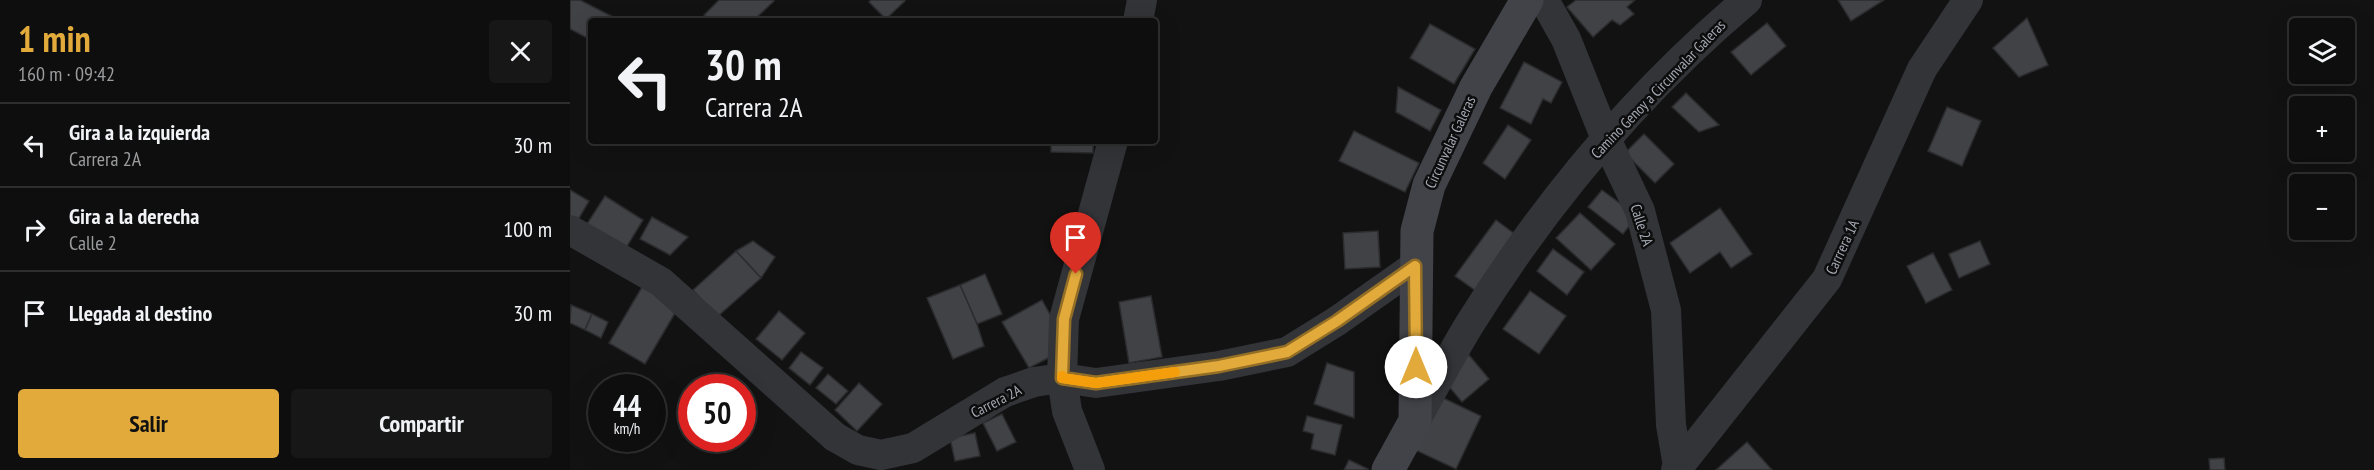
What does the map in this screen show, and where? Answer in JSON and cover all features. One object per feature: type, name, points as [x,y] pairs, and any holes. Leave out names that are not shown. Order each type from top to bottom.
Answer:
[{"type":"main road","name":"Circunvalar Galeras","points":[[1388,470],[1415,421],[1417,231],[1429,185],[1476,87],[1527,0]]},
{"type":"street","points":[[1139,18],[1142,0]]},
{"type":"street","name":"Calle 2A","points":[[1544,0],[1566,39],[1606,139],[1640,211],[1666,310],[1671,425],[1677,468]]},
{"type":"street","name":"Camino Genoy a Circunvalar Galeras","points":[[1415,421],[1471,322],[1535,228],[1606,139],[1709,32],[1747,0]]},
{"type":"street","name":"Carrrera 1A","points":[[1677,468],[1827,279],[1922,69],[1968,0]]},
{"type":"street","points":[[1090,470],[1067,411],[1062,378],[1064,319],[1112,144]]},
{"type":"street","name":"Carrera 2A","points":[[570,230],[661,282],[835,437],[858,450],[881,455],[914,448],[1005,392],[1034,382],[1062,378],[1096,383],[1219,366],[1287,352],[1337,321],[1415,266]]},
{"type":"building","points":[[570,0],[580,0],[615,18],[588,18],[588,38],[570,29]]},
{"type":"building","points":[[719,0],[774,1],[756,18],[707,18],[704,15]]},
{"type":"building","points":[[871,0],[905,0],[887,18],[869,2]]},
{"type":"building","points":[[1576,0],[1635,0],[1627,7],[1634,14],[1620,25],[1612,20],[1593,37],[1567,7]]},
{"type":"building","points":[[1838,0],[1884,0],[1851,21]]},
{"type":"building","points":[[2027,18],[2048,65],[2019,77],[1993,48]]},
{"type":"building","points":[[1767,23],[1786,46],[1751,75],[1731,52]]},
{"type":"building","points":[[1430,24],[1475,49],[1454,84],[1410,58]]},
{"type":"building","points":[[1524,62],[1562,82],[1551,103],[1543,99],[1531,124],[1500,108]]},
{"type":"building","points":[[1398,87],[1441,110],[1430,131],[1396,112]]},
{"type":"building","points":[[1686,93],[1719,125],[1699,132],[1672,107]]},
{"type":"building","points":[[1947,107],[1981,121],[1962,166],[1928,151]]},
{"type":"building","points":[[1508,125],[1531,140],[1505,179],[1483,163]]},
{"type":"building","points":[[1354,131],[1419,163],[1405,192],[1339,161]]},
{"type":"building","points":[[1644,134],[1674,164],[1655,183],[1625,153]]},
{"type":"building","points":[[1051,144],[1093,144],[1093,153],[1051,152]]},
{"type":"building","points":[[570,190],[589,201],[578,220],[570,216]]},
{"type":"building","points":[[1602,190],[1637,216],[1623,234],[1588,207]]},
{"type":"building","points":[[605,196],[643,220],[626,248],[587,224]]},
{"type":"building","points":[[1720,208],[1752,254],[1731,268],[1720,252],[1690,273],[1670,243]]},
{"type":"building","points":[[1580,213],[1615,244],[1591,270],[1556,238]]},
{"type":"building","points":[[652,217],[688,237],[670,255],[640,239]]},
{"type":"building","points":[[1496,220],[1516,235],[1476,291],[1455,276]]},
{"type":"building","points":[[1378,231],[1380,267],[1345,269],[1343,233]]},
{"type":"building","points":[[753,241],[775,257],[761,278],[736,251]]},
{"type":"building","points":[[1980,241],[1990,264],[1959,278],[1949,254]]},
{"type":"building","points":[[1553,249],[1584,272],[1567,295],[1537,271]]},
{"type":"building","points":[[736,251],[761,278],[717,317],[693,290]]},
{"type":"building","points":[[1933,253],[1952,290],[1926,303],[1907,266]]},
{"type":"building","points":[[985,274],[1002,314],[977,324],[960,285]]},
{"type":"building","points":[[645,282],[681,303],[645,364],[609,343]]},
{"type":"building","points":[[960,285],[984,346],[953,359],[927,298]]},
{"type":"building","points":[[1530,291],[1566,316],[1539,354],[1503,329]]},
{"type":"building","points":[[1151,296],[1162,357],[1129,363],[1119,302]]},
{"type":"building","points":[[1042,300],[1057,327],[1054,355],[1029,368],[1002,322]]},
{"type":"building","points":[[571,305],[592,314],[585,330],[570,323]]},
{"type":"building","points":[[779,311],[805,333],[782,360],[756,339]]},
{"type":"building","points":[[592,314],[608,322],[601,338],[585,330]]},
{"type":"building","points":[[801,352],[823,368],[810,385],[789,368]]},
{"type":"building","points":[[1469,355],[1489,379],[1462,402],[1441,377]]},
{"type":"building","points":[[1327,363],[1354,372],[1354,418],[1314,404]]},
{"type":"building","points":[[828,374],[848,391],[836,404],[816,388]]},
{"type":"building","points":[[859,383],[882,404],[857,431],[835,410]]},
{"type":"building","points":[[1437,395],[1481,416],[1456,469],[1411,448]]},
{"type":"building","points":[[1002,414],[1016,442],[997,451],[983,423]]},
{"type":"building","points":[[1307,416],[1342,425],[1335,455],[1311,449],[1314,434],[1303,431]]},
{"type":"building","points":[[975,433],[980,456],[955,461],[950,438]]},
{"type":"building","points":[[1747,442],[1772,470],[1716,470]]},
{"type":"building","points":[[2224,458],[2225,470],[2210,470],[2209,459]]},
{"type":"building","points":[[1349,460],[1368,469],[1368,470],[1344,470]]},
{"type":"slow traffic","points":[[1062,376],[1062,378],[1096,383],[1175,372]]},
{"type":"route","points":[[1076,274],[1064,319],[1062,378],[1096,383],[1219,366],[1287,352],[1337,321],[1415,266],[1416,367]]}]
